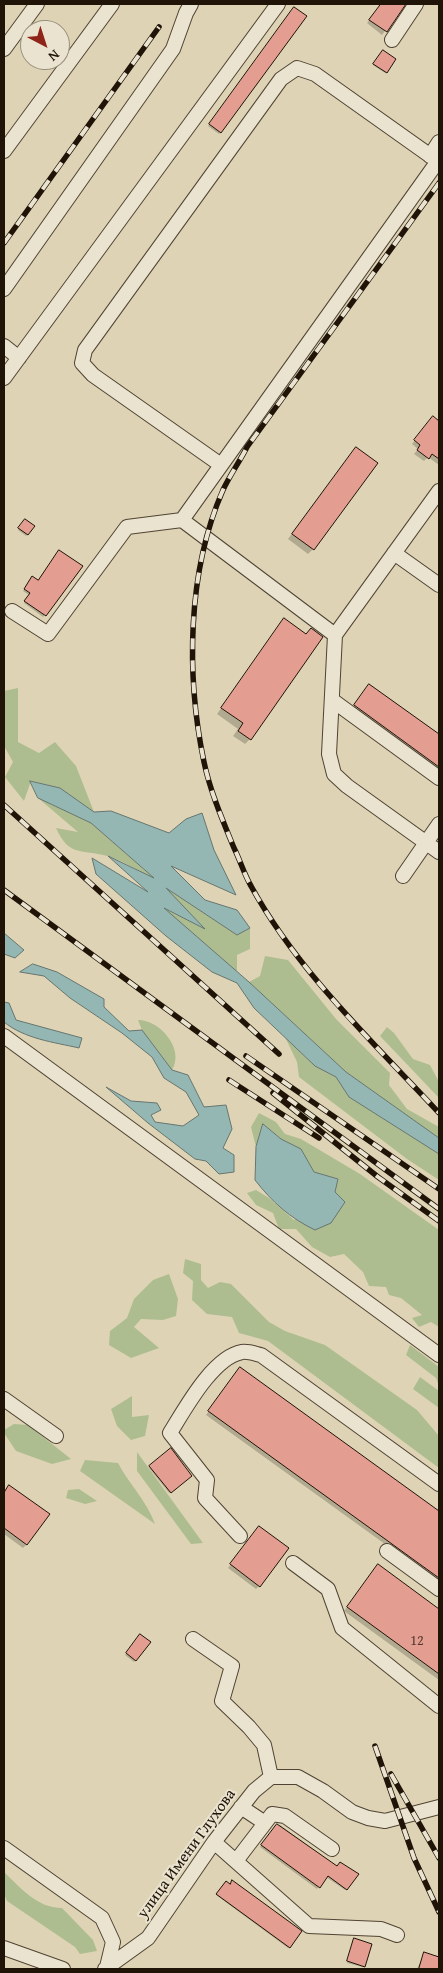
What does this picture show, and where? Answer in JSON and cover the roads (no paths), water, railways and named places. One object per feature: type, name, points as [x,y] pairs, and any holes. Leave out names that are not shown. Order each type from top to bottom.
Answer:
[{"type":"street","points":[[4,49],[38,4]]},
{"type":"street","points":[[4,151],[112,4]]},
{"type":"street","points":[[4,289],[173,49],[191,4]]},
{"type":"street","points":[[4,378],[278,4]]},
{"type":"street","points":[[392,40],[416,4]]},
{"type":"street","points":[[221,465],[93,375],[82,363],[85,350],[281,79],[297,68],[315,74],[436,160]]},
{"type":"street","points":[[182,520],[436,160],[439,142]]},
{"type":"street","points":[[4,346],[19,358]]},
{"type":"street","points":[[439,491],[335,636],[329,754],[334,774],[346,786],[439,852]]},
{"type":"street","points":[[12,611],[48,634],[127,527],[182,520],[335,636]]},
{"type":"street","points":[[394,553],[439,585]]},
{"type":"street","points":[[332,700],[439,778]]},
{"type":"street","points":[[403,876],[439,824]]},
{"type":"street","points":[[4,1036],[439,1355]]},
{"type":"street","points":[[240,1536],[205,1498],[207,1480],[170,1433],[194,1395],[224,1360],[243,1352],[261,1355],[439,1484]]},
{"type":"street","points":[[4,1399],[56,1436]]},
{"type":"street","points":[[387,1551],[439,1589]]},
{"type":"street","points":[[293,1563],[328,1589],[342,1628],[439,1706]]},
{"type":"street","points":[[193,1639],[232,1666],[222,1701],[249,1727],[264,1745],[271,1777],[298,1777],[324,1791],[352,1812],[368,1818],[385,1821],[439,1807]]},
{"type":"street","name":"улица Имени Глухова","points":[[106,1968],[148,1938],[214,1842],[254,1792],[271,1777]]},
{"type":"street","points":[[241,1807],[265,1823]]},
{"type":"street","points":[[236,1861],[272,1814],[285,1816],[332,1849]]},
{"type":"street","points":[[214,1842],[309,1926],[381,1929],[397,1935]]},
{"type":"street","points":[[4,1848],[102,1918],[113,1942],[106,1968]]},
{"type":"street","points":[[4,1948],[64,1969]]},
{"type":"water","points":[[30,781],[60,788],[94,812],[111,811],[169,833],[186,819],[202,813],[214,850],[236,895],[171,866],[205,900],[237,910],[250,928],[237,935],[166,888],[205,929],[164,908],[249,982],[346,1072],[439,1138],[439,1154],[349,1097],[336,1077],[315,1066],[254,1008],[237,983],[212,972],[166,936],[96,874],[92,858],[148,892],[108,856],[154,878],[91,823],[38,798]]},
{"type":"water","points":[[4,933],[24,950],[15,958],[4,954]]},
{"type":"water","points":[[33,964],[57,972],[104,999],[104,1007],[129,1031],[142,1030],[172,1070],[188,1075],[204,1107],[226,1105],[232,1129],[223,1148],[234,1155],[234,1172],[219,1174],[206,1161],[195,1159],[148,1123],[106,1087],[131,1101],[157,1103],[161,1110],[151,1115],[155,1122],[183,1126],[199,1115],[186,1092],[164,1078],[152,1057],[122,1033],[70,998],[44,976],[20,972]]},
{"type":"water","points":[[4,1002],[9,1003],[16,1020],[82,1038],[79,1048],[40,1039],[12,1028],[4,1022]]},
{"type":"water","points":[[263,1124],[281,1139],[301,1149],[314,1172],[338,1179],[335,1192],[345,1202],[331,1223],[315,1230],[297,1220],[282,1209],[255,1180],[256,1147]]},
{"type":"railway","points":[[4,243],[159,27]]},
{"type":"railway","points":[[439,183],[247,447],[226,484],[211,522],[202,555],[196,589],[193,624],[194,695],[204,762],[221,817],[249,881],[270,918],[314,977],[363,1033],[439,1113]]},
{"type":"railway","points":[[4,805],[279,1054]]},
{"type":"railway","points":[[4,890],[439,1209]]},
{"type":"railway","points":[[246,1056],[439,1189]]},
{"type":"railway","points":[[229,1080],[319,1138]]},
{"type":"railway","points":[[273,1093],[378,1177],[439,1221]]},
{"type":"railway","points":[[375,1746],[414,1858],[439,1912]]},
{"type":"railway","points":[[391,1774],[439,1858]]}]
